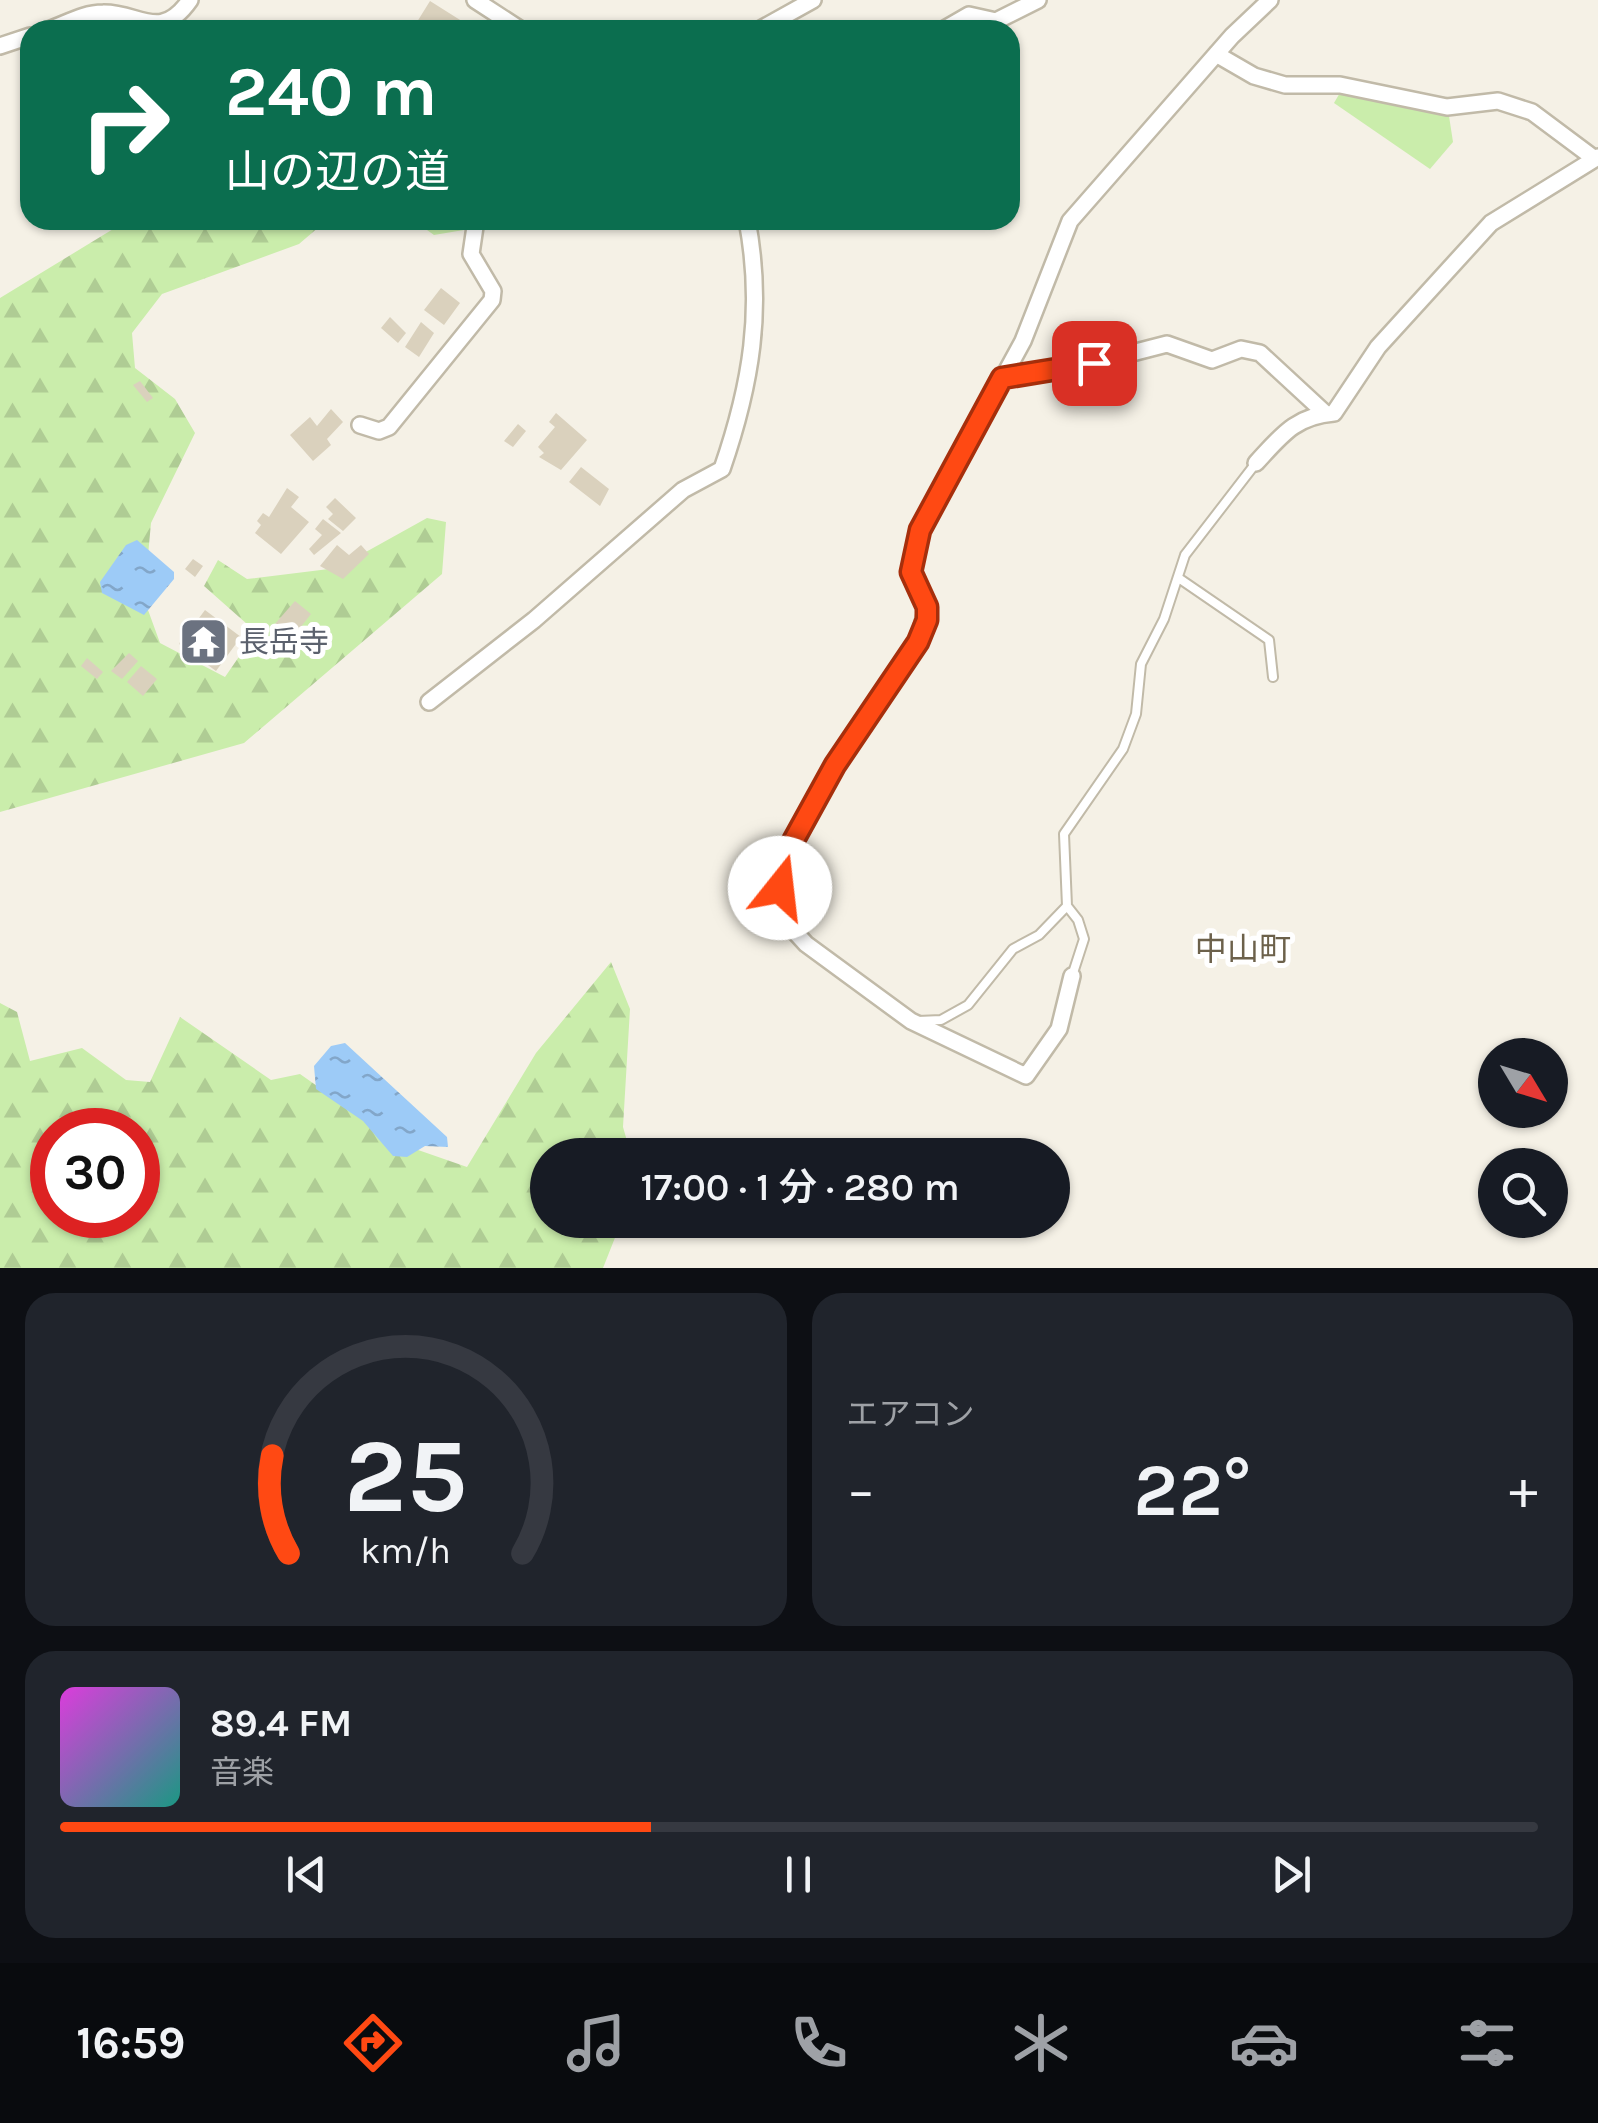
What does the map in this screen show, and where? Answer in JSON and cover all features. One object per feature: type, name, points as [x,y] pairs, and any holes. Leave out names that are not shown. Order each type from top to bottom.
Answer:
[{"type":"street","points":[[167,20],[190,0]]},
{"type":"street","points":[[475,0],[506,20]]},
{"type":"street","points":[[777,20],[814,0]]},
{"type":"street","points":[[960,20],[969,15],[996,20],[1038,0]]},
{"type":"street","points":[[1072,976],[1059,1029],[1026,1076],[910,1022],[792,933],[780,904],[780,888],[791,845],[835,765],[918,642],[927,607],[911,572],[916,541],[1023,341],[1070,221],[1216,54],[1270,0]]},
{"type":"street","points":[[79,20],[104,12],[131,20]]},
{"type":"street","points":[[1216,54],[1254,76],[1284,85],[1340,85],[1446,108],[1498,100],[1532,112],[1596,158],[1491,224],[1378,347],[1346,402],[1334,413],[1294,422],[1256,463]]},
{"type":"street","points":[[360,425],[379,430],[389,427],[492,300],[494,291],[471,254],[475,230]]},
{"type":"street","points":[[429,702],[534,620],[683,490],[722,469],[746,402],[756,317],[749,230]]},
{"type":"street","points":[[1002,378],[1066,370],[1168,344],[1212,360],[1241,350],[1260,353],[1326,414]]},
{"type":"lane","points":[[1072,976],[1084,940],[1078,920],[1067,906],[1064,834],[1123,748],[1136,714],[1141,664],[1180,578],[1185,556],[1256,463]]},
{"type":"lane","points":[[1180,578],[1269,640],[1272,677]]},
{"type":"lane","points":[[910,1022],[941,1020],[968,1005],[1012,949],[1039,935],[1067,906]]},
{"type":"green space","points":[[1341,91],[1449,116],[1453,142],[1430,169],[1334,103]]},
{"type":"green space","points":[[112,230],[315,230],[299,244],[162,294],[132,333],[135,368],[175,399],[195,433],[151,523],[144,599],[160,643],[225,677],[256,632],[204,586],[218,560],[247,579],[337,568],[427,518],[446,522],[442,574],[244,743],[0,812],[0,298]]},
{"type":"green space","points":[[427,230],[464,230],[434,235]]},
{"type":"green space","points":[[611,962],[630,1009],[623,1127],[626,1138],[530,1138],[530,1238],[615,1238],[603,1268],[0,1268],[0,1003],[17,1012],[30,1061],[82,1048],[126,1080],[150,1082],[180,1017],[271,1080],[300,1074],[398,1143],[467,1167],[536,1053]]},
{"type":"water","points":[[137,540],[174,572],[174,579],[144,615],[102,593],[100,582],[126,545]]},
{"type":"water","points":[[345,1043],[447,1137],[448,1147],[425,1146],[407,1157],[393,1156],[363,1121],[316,1089],[314,1066],[331,1046]]},
{"type":"building","points":[[430,1],[460,20],[418,20]]},
{"type":"building","points":[[441,288],[460,303],[444,325],[424,310]]},
{"type":"building","points":[[390,317],[406,333],[398,343],[381,328]]},
{"type":"building","points":[[421,322],[434,333],[419,357],[405,347]]},
{"type":"building","points":[[140,381],[153,398],[147,402],[133,385]]},
{"type":"building","points":[[331,409],[343,422],[327,439],[331,445],[313,461],[290,435],[310,417],[317,426]]},
{"type":"building","points":[[556,413],[587,440],[561,470],[539,457],[544,453],[538,447],[555,427],[549,422]]},
{"type":"building","points":[[518,424],[526,431],[513,447],[504,441]]},
{"type":"building","points":[[581,467],[609,489],[600,506],[569,482]]},
{"type":"building","points":[[287,488],[299,497],[291,507],[309,522],[281,554],[255,533],[261,525],[257,521],[263,513],[269,517]]},
{"type":"building","points":[[335,498],[356,518],[343,531],[328,519],[333,514],[326,507]]},
{"type":"building","points":[[323,519],[341,533],[314,555],[309,549],[322,535],[315,529]]},
{"type":"building","points":[[337,545],[349,555],[361,545],[369,554],[343,579],[320,566]]},
{"type":"building","points":[[193,559],[203,566],[195,577],[185,569]]},
{"type":"building","points":[[295,601],[311,614],[292,638],[274,625]]},
{"type":"building","points":[[205,610],[241,637],[216,671],[179,644],[191,618],[196,622]]},
{"type":"building","points":[[129,653],[138,661],[122,679],[111,671]]},
{"type":"building","points":[[87,658],[103,672],[97,679],[81,666]]},
{"type":"building","points":[[141,666],[157,679],[143,696],[127,682]]},
{"type":"place","name":"長岳寺","points":[[204,642]]},
{"type":"district","name":"中山町","points":[[1243,949]]},
{"type":"route","points":[[780,888],[791,845],[835,765],[891,676],[918,642],[927,620],[927,607],[911,572],[912,552],[920,530],[1002,378],[1094,363]]}]
